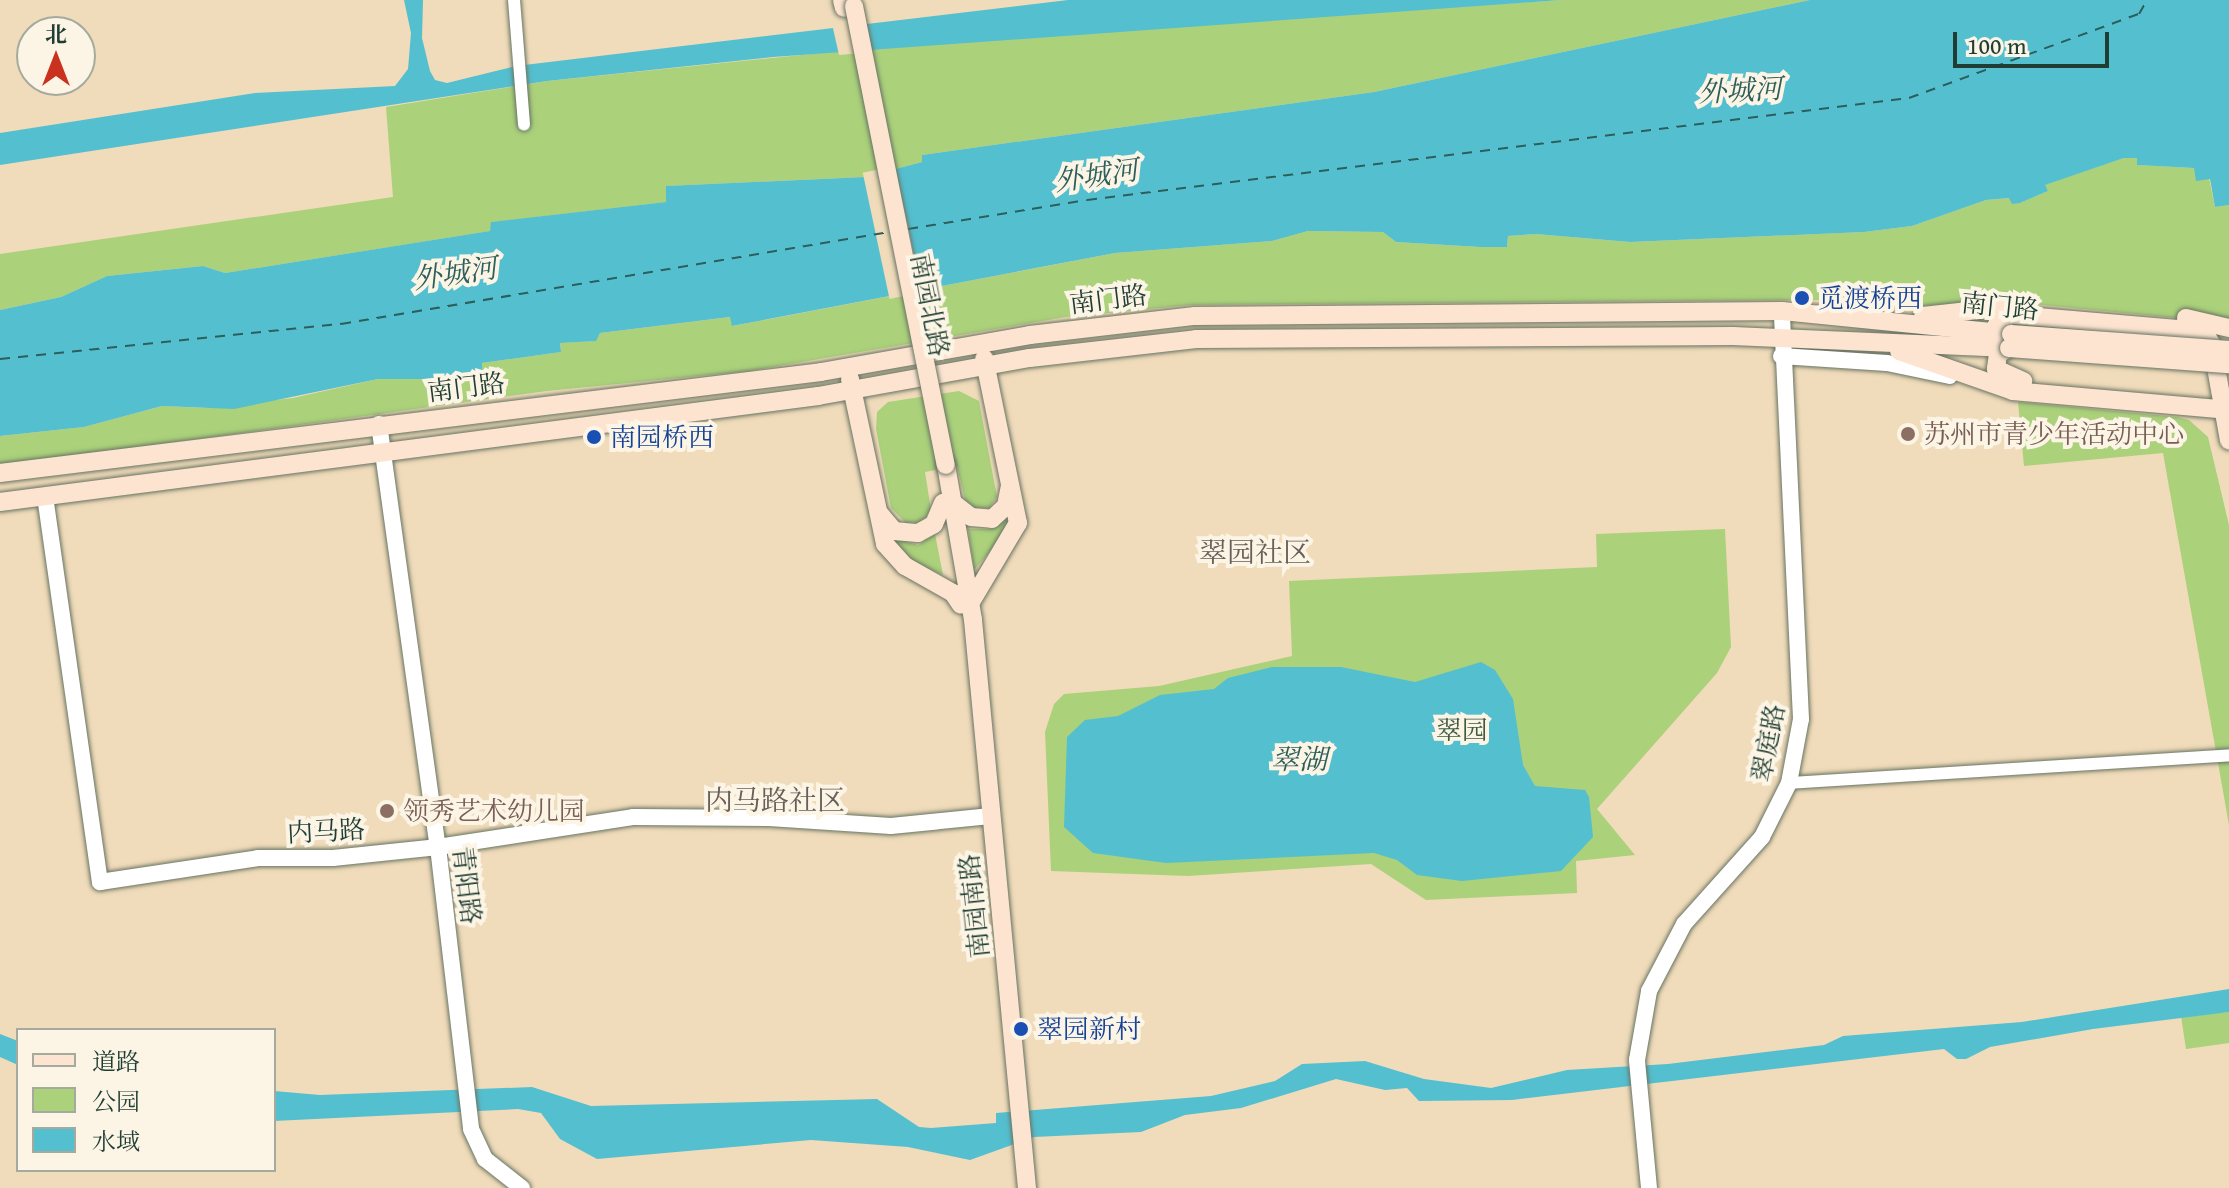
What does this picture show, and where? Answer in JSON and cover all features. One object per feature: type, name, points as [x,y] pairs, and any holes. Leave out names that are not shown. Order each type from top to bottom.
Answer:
[{"type":"main road","name":"南园北路","points":[[848,3],[941,466],[967,612]]},
{"type":"main road","points":[[1891,319],[2034,305],[2215,321],[2229,328]]},
{"type":"main road","name":"南门路","points":[[0,473],[848,368],[1143,320],[1256,313],[1776,311],[1891,319],[2010,341],[2229,364]]},
{"type":"main road","points":[[2226,405],[2014,380],[1996,365],[1998,354],[2010,341],[1997,325],[2002,314],[2195,328],[2211,341],[2226,405],[2229,440]]},
{"type":"main road","name":"南门路","points":[[0,502],[852,391],[1104,348],[1255,336],[1886,346],[2010,341],[2229,350]]},
{"type":"main road","points":[[848,368],[874,504],[888,549],[905,566],[951,591],[967,612],[1016,532],[1010,479],[981,344]]},
{"type":"main road","points":[[1886,346],[1994,386],[2226,405]]},
{"type":"main road","points":[[874,504],[888,527],[910,534],[931,527],[948,502],[971,517],[992,519],[1006,506],[1010,479]]},
{"type":"main road","name":"南园南路","points":[[967,612],[1014,1105],[1016,1188]]},
{"type":"main road","name":"南园南路","points":[[1017,1150],[1027,1188]]},
{"type":"street","points":[[514,0],[524,125]]},
{"type":"street","name":"翠庭路","points":[[1639,1188],[1633,1015],[1649,964],[1679,916],[1749,837],[1779,782],[1785,754],[1792,701],[1776,311]]},
{"type":"street","points":[[1777,343],[1994,386]]},
{"type":"street","name":"翠庭路","points":[[1633,1061],[1643,1013],[1658,966],[1684,924],[1762,837],[1789,783],[1802,695],[1777,343]]},
{"type":"street","name":"青阳路","points":[[379,424],[438,847],[471,1129],[485,1159],[520,1188]]},
{"type":"street","name":"内马路","points":[[45,496],[100,882],[258,858],[333,858],[438,847],[633,817],[769,818],[891,826],[986,817]]},
{"type":"street","points":[[1789,783],[2229,755]]},
{"type":"street","name":"翠庭路","points":[[1634,1092],[1649,1188]]},
{"type":"green space","points":[[1561,0],[1810,0],[1374,92],[922,155],[922,162],[865,177],[667,186],[667,202],[492,222],[491,231],[225,273],[203,266],[107,276],[61,297],[0,310],[0,254],[393,197],[386,107],[547,81],[938,41]]},
{"type":"green space","points":[[2124,158],[2137,158],[2138,165],[2194,168],[2209,178],[2215,207],[2229,205],[2229,323],[2012,302],[1899,307],[1821,300],[1191,305],[1066,317],[749,371],[547,391],[0,466],[0,436],[84,427],[162,406],[207,408],[293,398],[378,379],[482,374],[482,363],[561,352],[560,343],[595,341],[600,333],[731,317],[733,326],[1115,253],[1272,241],[1308,231],[1383,232],[1396,242],[1480,247],[1507,247],[1508,236],[1536,234],[1630,242],[1864,232],[1912,226],[1986,200],[2010,198],[2020,203],[2048,191],[2044,185]]},
{"type":"green space","points":[[959,391],[979,401],[997,497],[989,508],[974,508],[965,500],[957,466],[925,472],[931,510],[921,522],[906,523],[891,508],[876,429],[877,412],[888,402]]},
{"type":"green space","points":[[2018,402],[2177,417],[2189,420],[2208,437],[2229,525],[2229,825],[2163,453],[2024,466]]},
{"type":"green space","points":[[1004,519],[1008,521],[1006,533],[974,570],[968,529],[990,529]]},
{"type":"green space","name":"翠园","points":[[1725,529],[1731,647],[1717,673],[1597,809],[1635,855],[1576,861],[1577,893],[1426,900],[1371,864],[1188,876],[1051,871],[1045,732],[1054,704],[1064,694],[1159,686],[1292,656],[1289,581],[1597,567],[1596,534]]},
{"type":"green space","points":[[935,534],[943,575],[913,562],[893,538],[918,545]]},
{"type":"green space","points":[[2229,1012],[2229,1043],[2186,1049],[2181,1016]]},
{"type":"water","points":[[404,0],[423,0],[422,38],[430,71],[435,80],[447,83],[516,66],[1068,0],[1561,0],[773,57],[547,81],[0,165],[0,133],[255,93],[395,86],[408,69],[411,33]]},
{"type":"water","name":"外城河","points":[[1810,0],[2229,0],[2229,205],[2215,207],[2210,179],[2196,181],[2194,168],[2137,165],[2137,158],[2124,158],[2045,185],[2048,191],[2020,203],[2012,204],[2009,198],[1986,200],[1912,226],[1864,232],[1630,242],[1536,234],[1508,236],[1507,247],[1480,247],[1396,242],[1383,232],[1308,231],[1272,241],[1115,253],[732,326],[730,317],[600,333],[596,341],[560,343],[561,352],[482,363],[482,374],[451,379],[378,379],[234,409],[162,406],[84,427],[0,436],[0,310],[61,297],[107,276],[203,266],[225,273],[490,231],[491,222],[666,202],[666,186],[865,177],[922,162],[922,155],[1374,92]]},
{"type":"water","name":"翠湖","points":[[1481,662],[1495,670],[1513,699],[1523,765],[1535,786],[1585,790],[1589,797],[1593,837],[1561,871],[1462,881],[1417,875],[1397,860],[1374,853],[1166,863],[1093,853],[1064,827],[1067,737],[1085,720],[1118,716],[1160,695],[1214,689],[1228,678],[1272,667],[1341,667],[1415,682]]},
{"type":"water","points":[[2229,989],[2229,1012],[2093,1029],[1990,1047],[1966,1059],[1957,1059],[1944,1049],[1512,1100],[1419,1101],[1407,1088],[1385,1090],[1336,1079],[1241,1108],[1185,1115],[1141,1132],[1034,1137],[970,1160],[908,1147],[811,1140],[597,1159],[560,1139],[541,1113],[518,1109],[276,1121],[276,1091],[320,1095],[532,1087],[591,1106],[877,1099],[919,1127],[931,1128],[996,1123],[996,1113],[1211,1096],[1275,1081],[1302,1064],[1365,1061],[1424,1079],[1491,1088],[1567,1070],[1668,1064],[1824,1045],[1843,1036],[2022,1022]]},
{"type":"water","points":[[0,1034],[16,1040],[16,1064],[0,1057]]},
{"type":"pier","points":[[865,20],[872,52],[839,55],[832,24]]},
{"type":"pier","points":[[895,166],[922,292],[890,299],[863,173]]},
{"type":"ferry route","points":[[908,229],[1087,200],[1909,98],[2139,14],[2147,0]]},
{"type":"ferry route","points":[[0,359],[341,324],[889,232]]},
{"type":"place","name":"觅渡桥西","points":[[1802,298]]},
{"type":"place","name":"苏州市青少年活动中心","points":[[1908,434]]},
{"type":"place","name":"南园桥西","points":[[594,437]]},
{"type":"place","name":"领秀艺术幼儿园","points":[[387,811]]},
{"type":"place","name":"翠园新村","points":[[1021,1029]]},
{"type":"district","name":"翠园社区","points":[[1255,552]]},
{"type":"district","name":"内马路社区","points":[[775,800]]}]
